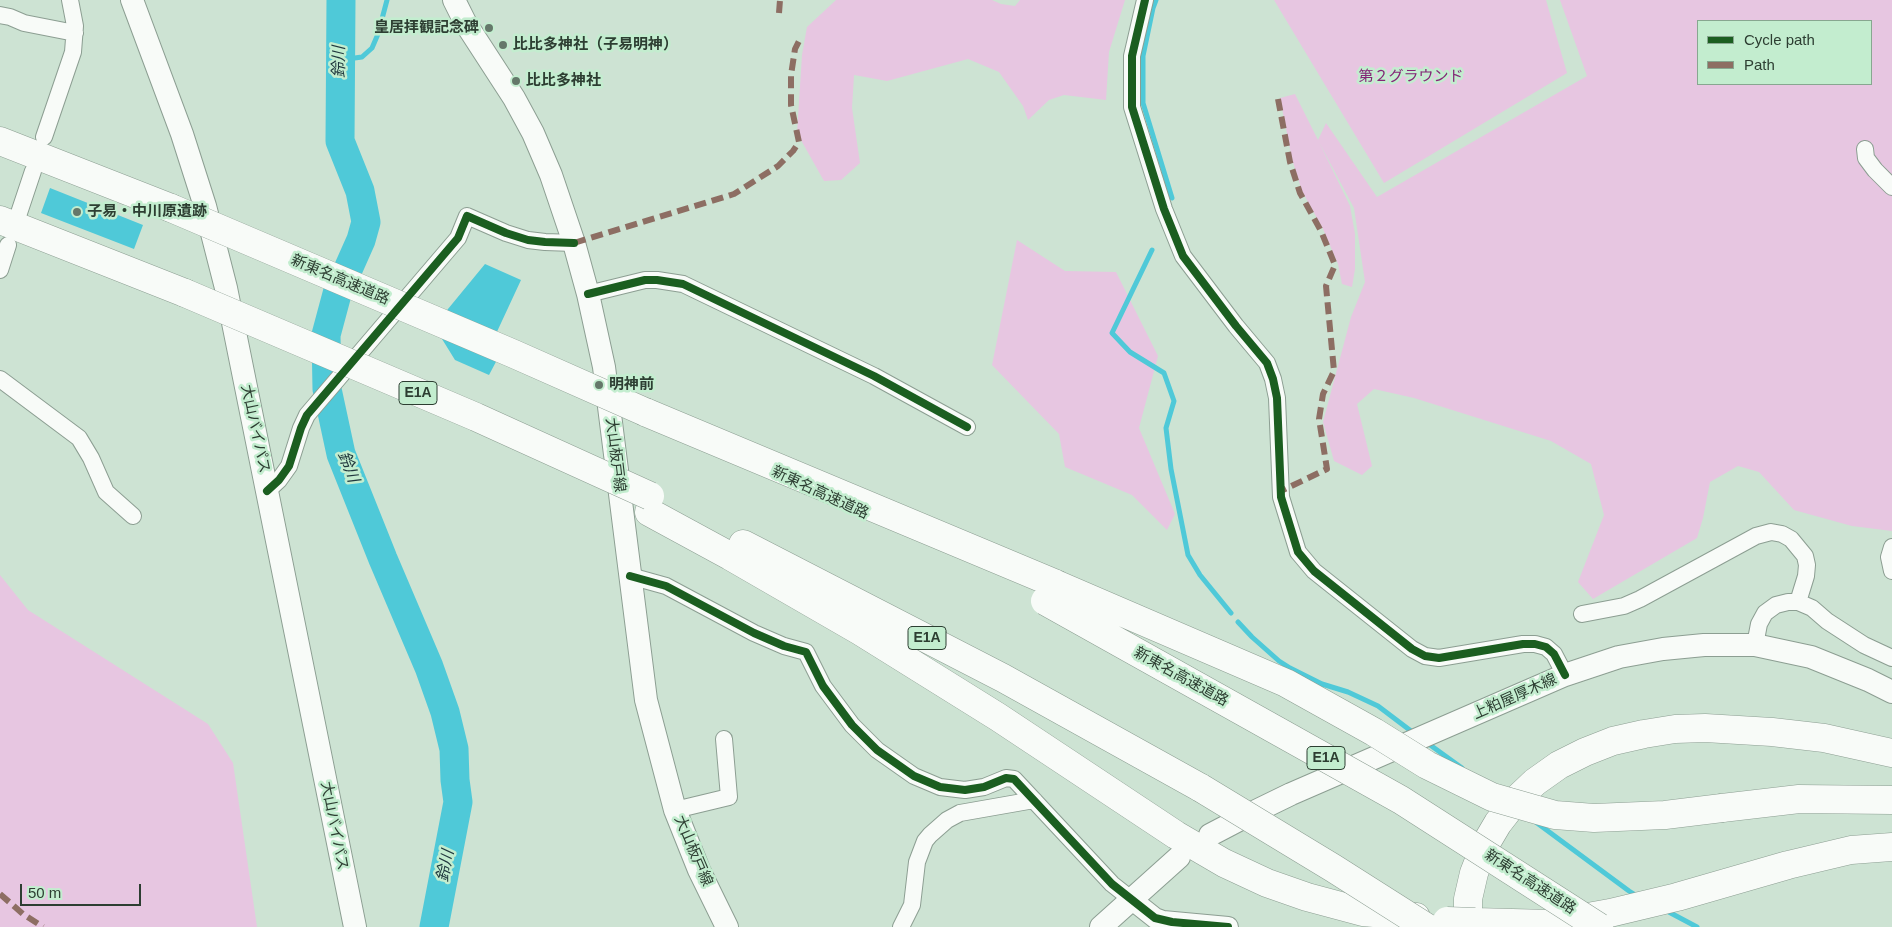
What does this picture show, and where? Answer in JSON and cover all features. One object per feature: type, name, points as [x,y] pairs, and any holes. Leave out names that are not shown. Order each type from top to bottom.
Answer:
[{"type":"highway","name":"新東名高速道路","points":[[0,141],[171,208],[514,354],[645,412],[861,512],[1050,592],[1605,920]]},
{"type":"highway","name":"E1A","points":[[9,226],[185,293],[476,417],[1003,678],[1201,788],[1333,868],[1454,924]]},
{"type":"highway","points":[[650,504],[730,556],[860,631],[998,717],[1176,835],[1224,863],[1266,883],[1307,897],[1363,912],[1454,924],[1549,924],[1605,920],[1718,884],[1851,850],[1892,847]]},
{"type":"highway","points":[[1050,592],[1286,684],[1374,732],[1427,765],[1492,796],[1555,815],[1594,818],[1665,815],[1799,799],[1892,800]]},
{"type":"highway","points":[[1454,924],[1468,899],[1474,873],[1485,845],[1516,800],[1535,782],[1559,765],[1613,741],[1675,729],[1705,728],[1772,732],[1824,738],[1892,753]]},
{"type":"main road","name":"大山バイパス","points":[[132,0],[164,82],[205,206],[226,288],[355,927]]},
{"type":"main road","name":"大山板戸線","points":[[454,0],[466,24],[514,98],[532,133],[551,175],[574,243],[588,294],[604,367],[646,700],[675,810],[723,923]]},
{"type":"main road","name":"上粕屋厚木線","points":[[1210,835],[1284,798],[1565,675],[1619,657],[1663,649],[1704,645],[1755,645],[1811,657],[1892,692]]},
{"type":"main road","points":[[1100,927],[1179,857]]},
{"type":"street","points":[[44,137],[73,52],[75,26],[70,0]]},
{"type":"street","points":[[1145,0],[1132,56],[1132,107],[1164,208],[1183,256],[1236,326],[1267,363],[1274,379],[1277,398],[1281,496],[1298,552],[1314,572],[1412,650],[1425,656],[1439,658],[1523,644],[1535,644],[1546,647],[1554,654],[1565,675]]},
{"type":"street","points":[[0,15],[24,23],[74,33]]},
{"type":"street","points":[[1865,149],[1866,158],[1892,187]]},
{"type":"street","points":[[0,270],[9,226],[33,171]]},
{"type":"street","points":[[268,491],[289,466],[307,415],[458,238],[467,216],[506,233],[528,240],[574,243]]},
{"type":"street","points":[[588,294],[645,280],[682,284],[874,376],[967,426]]},
{"type":"street","points":[[0,379],[79,438],[91,458],[106,492],[133,516]]},
{"type":"street","points":[[1582,614],[1624,606],[1756,536],[1771,532],[1782,534],[1791,539],[1804,556],[1807,565],[1806,576],[1798,602]]},
{"type":"street","points":[[1892,547],[1890,557],[1892,571]]},
{"type":"street","points":[[630,576],[666,586],[754,633],[784,646],[806,652],[823,686],[852,725],[878,750],[914,776],[940,787],[965,790],[984,787],[1010,777],[1017,781],[1112,884],[1155,918],[1163,921],[1228,927]]},
{"type":"street","points":[[1755,645],[1759,624],[1765,613],[1776,605],[1798,602],[1812,608],[1827,621],[1864,645],[1892,658]]},
{"type":"street","points":[[675,810],[730,797],[724,739]]},
{"type":"street","points":[[901,927],[912,905],[917,862],[925,840],[930,835],[947,820],[960,813],[1034,800]]},
{"type":"green space","points":[[836,0],[992,0],[1001,4],[1015,6],[1020,0],[1125,0],[1109,52],[1106,100],[1064,95],[1049,100],[1028,120],[1023,106],[999,72],[968,59],[887,81],[854,75],[852,108],[860,163],[841,180],[824,181],[797,133],[802,55],[807,27]]},
{"type":"green space","name":"第２グラウンド","points":[[1274,0],[1546,0],[1567,73],[1384,183]]},
{"type":"green space","points":[[1560,0],[1892,0],[1892,531],[1852,526],[1794,510],[1759,472],[1738,466],[1710,482],[1697,538],[1593,599],[1578,582],[1604,515],[1591,464],[1551,441],[1414,398],[1374,389],[1357,404],[1372,466],[1362,475],[1334,461],[1323,422],[1351,317],[1365,282],[1354,208],[1319,142],[1350,206],[1355,234],[1355,269],[1352,287],[1342,284],[1338,264],[1323,229],[1302,191],[1292,159],[1280,98],[1295,94],[1318,140],[1326,123],[1377,197],[1587,76]]},
{"type":"green space","points":[[1017,240],[1065,271],[1116,272],[1158,356],[1139,428],[1175,514],[1167,530],[1132,495],[1065,467],[1059,434],[992,365]]},
{"type":"green space","points":[[0,575],[28,610],[208,724],[233,763],[257,927],[0,927]]},
{"type":"water","points":[[50,188],[143,225],[134,249],[41,213]]},
{"type":"water","points":[[485,264],[521,280],[495,336],[507,341],[489,375],[455,360],[434,326]]},
{"type":"waterway","name":"鈴川","points":[[341,0],[340,141],[360,191],[366,222],[361,240],[337,294],[326,335],[327,389],[341,454],[429,667],[445,712],[454,749],[458,802],[434,927]]},
{"type":"waterway","points":[[340,60],[362,57],[372,48],[378,34],[387,0]]},
{"type":"waterway","points":[[1156,0],[1143,56],[1143,103],[1172,198]]},
{"type":"waterway","points":[[1152,250],[1112,333],[1130,352],[1164,373],[1174,401],[1166,428],[1171,469],[1188,555],[1200,575],[1231,613]]},
{"type":"waterway","points":[[1238,622],[1279,661],[1290,668],[1322,684],[1348,692],[1378,706],[1415,734]]},
{"type":"waterway","points":[[1426,742],[1462,768]]},
{"type":"waterway","points":[[1533,820],[1637,896]]},
{"type":"waterway","points":[[1665,910],[1697,927]]},
{"type":"marked path","points":[[779,13],[780,0]]},
{"type":"marked path","points":[[574,243],[734,194],[778,166],[799,142],[791,105],[791,75],[795,49],[801,37]]},
{"type":"marked path","points":[[1278,99],[1290,162],[1300,193],[1321,231],[1335,265],[1326,286],[1334,371],[1323,394],[1319,419],[1327,469],[1281,491]]},
{"type":"marked path","points":[[0,894],[23,914],[43,927]]},
{"type":"cycle path","points":[[1145,0],[1132,56],[1132,107],[1164,209],[1183,256],[1236,326],[1267,363],[1273,379],[1277,398],[1281,497],[1298,552],[1314,571],[1412,649],[1425,656],[1439,658],[1523,644],[1535,644],[1546,647],[1554,654],[1565,675]]},
{"type":"cycle path","points":[[267,491],[279,480],[289,466],[307,415],[458,238],[467,216],[506,233],[528,240],[574,243]]},
{"type":"cycle path","points":[[588,294],[645,280],[683,284],[874,376],[967,427]]},
{"type":"cycle path","points":[[630,576],[666,586],[754,633],[784,646],[806,652],[823,686],[852,725],[877,750],[914,776],[940,787],[965,790],[984,787],[1006,778],[1014,779],[1112,884],[1155,918],[1172,922],[1228,927]]},
{"type":"place","name":"皇居拝観記念碑","points":[[489,28]]},
{"type":"place","name":"比比多神社（子易明神）","points":[[503,45]]},
{"type":"place","name":"比比多神社","points":[[516,81]]},
{"type":"place","name":"子易・中川原遺跡","points":[[77,212]]},
{"type":"place","name":"明神前","points":[[599,385]]}]
